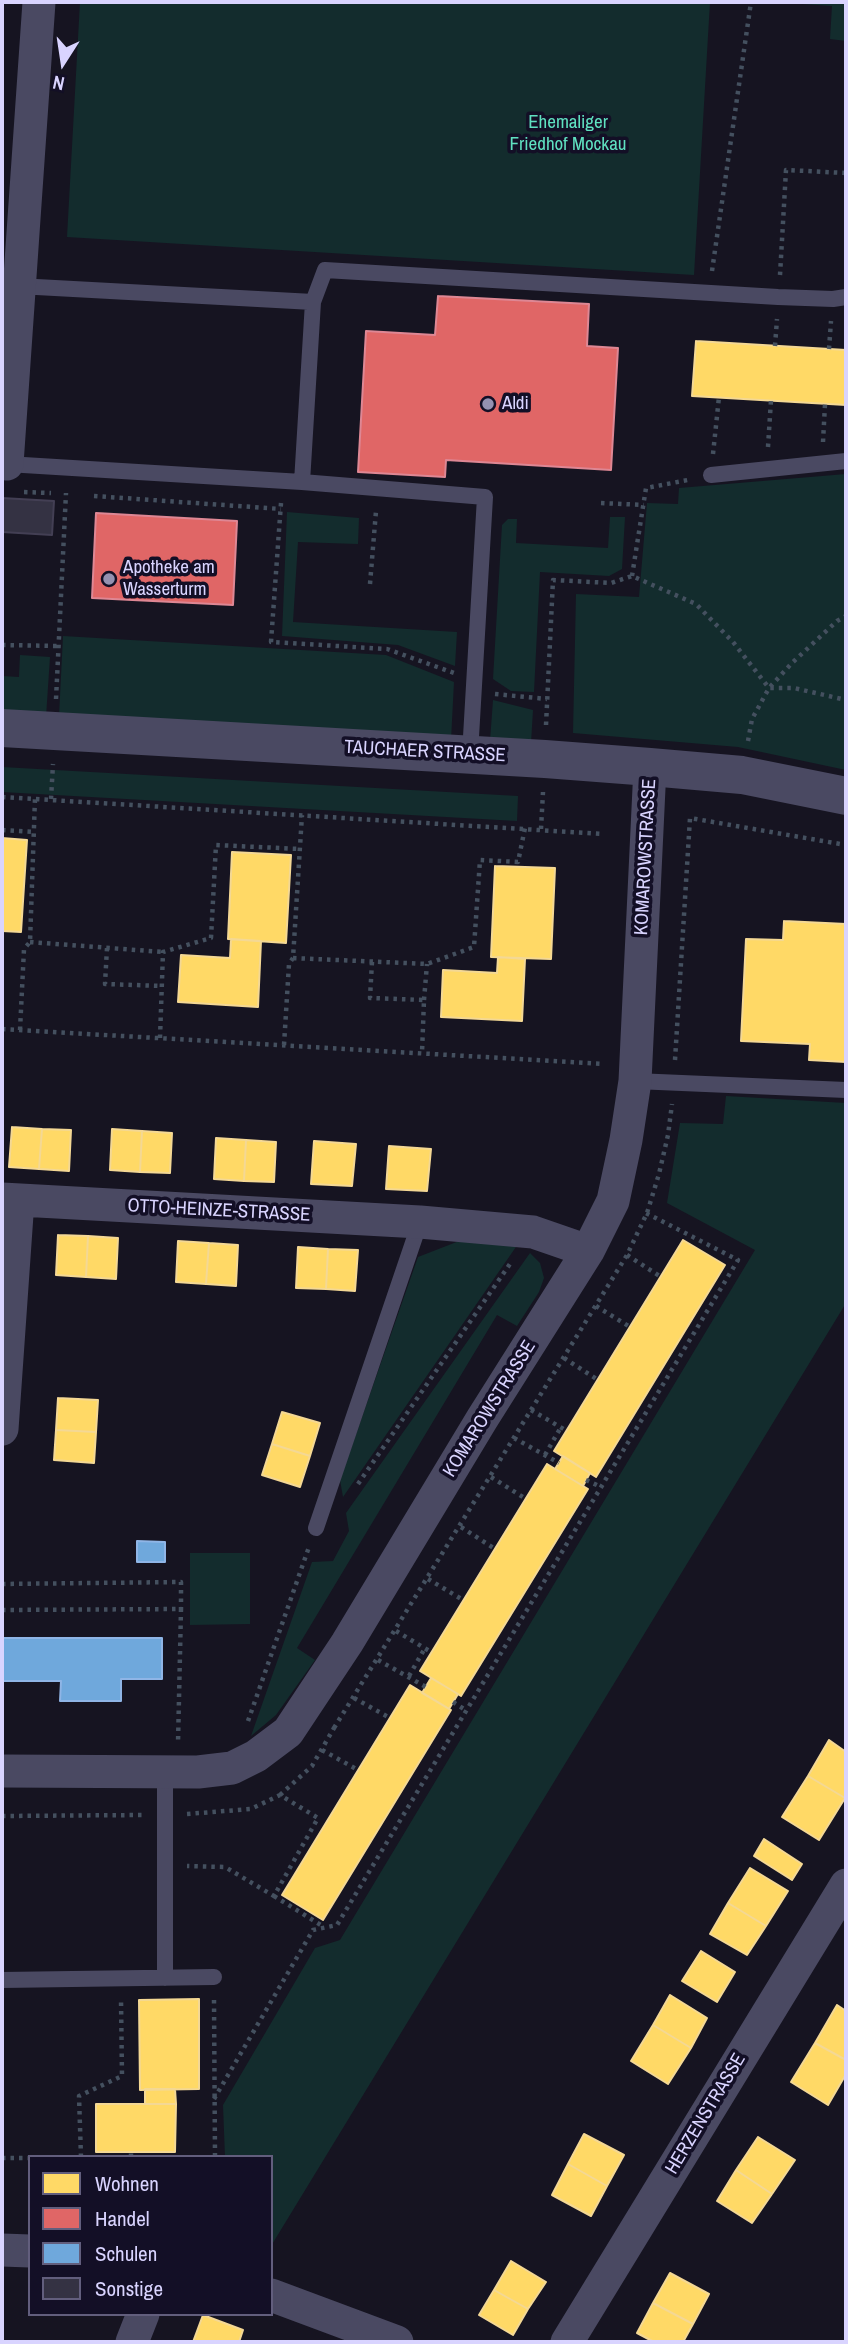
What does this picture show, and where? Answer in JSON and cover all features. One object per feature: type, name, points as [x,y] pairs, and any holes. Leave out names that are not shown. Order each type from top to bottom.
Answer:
[{"type":"street","points":[[4,464],[39,2]]},
{"type":"street","name":"TAUCHAER STRASSE","points":[[2,728],[470,754],[650,767],[741,775],[846,796]]},
{"type":"street","name":"KOMAROWSTRASSE","points":[[2,1771],[171,1772],[232,1768],[256,1756],[288,1732],[348,1643],[482,1419],[588,1251],[613,1201],[626,1140],[635,1073],[650,767]]},
{"type":"street","name":"OTTO-HEINZE-STRASSE","points":[[2,1429],[10,1200],[420,1222],[533,1232],[588,1251]]},
{"type":"street","name":"HERZENSTRASSE","points":[[566,2342],[846,1885]]},
{"type":"street","points":[[2,2250],[28,2250]]},
{"type":"street","points":[[273,2296],[397,2342]]},
{"type":"street","points":[[132,2342],[142,2316]]},
{"type":"lane","points":[[302,482],[313,302],[325,270],[778,297],[833,299],[846,296]]},
{"type":"lane","points":[[18,286],[313,302]]},
{"type":"lane","points":[[711,475],[846,461]]},
{"type":"lane","points":[[4,464],[302,482],[485,497],[470,754]]},
{"type":"lane","points":[[635,1073],[846,1090]]},
{"type":"lane","points":[[316,1528],[420,1222]]},
{"type":"lane","points":[[165,1978],[165,1815],[171,1772]]},
{"type":"lane","points":[[2,1980],[214,1977]]},
{"type":"path","points":[[709,292],[751,2]]},
{"type":"path","points":[[775,346],[786,170],[846,173]]},
{"type":"path","points":[[632,576],[646,488],[711,475],[719,397]]},
{"type":"path","points":[[766,468],[771,400]]},
{"type":"path","points":[[821,464],[825,404]]},
{"type":"path","points":[[370,584],[377,489]]},
{"type":"path","points":[[51,799],[66,494]]},
{"type":"path","points":[[281,502],[271,642],[387,649],[455,674],[476,678],[494,694],[547,699]]},
{"type":"path","points":[[601,503],[644,505]]},
{"type":"path","points":[[546,732],[553,580],[611,583],[632,576],[696,604],[733,642],[769,688]]},
{"type":"path","points":[[741,775],[752,719],[769,688],[837,621],[846,616]]},
{"type":"path","points":[[2,645],[58,646]]},
{"type":"path","points":[[769,688],[794,688],[846,700]]},
{"type":"path","points":[[541,830],[544,779]]},
{"type":"path","points":[[2,797],[603,834]]},
{"type":"path","points":[[20,1030],[24,949],[30,942],[35,799]]},
{"type":"path","points":[[284,1045],[289,964],[293,958],[302,815]]},
{"type":"path","points":[[293,958],[427,964],[474,947],[480,860],[518,862],[525,828]]},
{"type":"path","points":[[2,830],[34,832]]},
{"type":"path","points":[[30,942],[163,951],[211,938],[216,845],[300,849]]},
{"type":"path","points":[[107,948],[105,984],[162,986]]},
{"type":"path","points":[[160,1038],[163,951]]},
{"type":"path","points":[[372,962],[370,998],[424,1000]]},
{"type":"path","points":[[422,1053],[427,964]]},
{"type":"path","points":[[2,1028],[422,1053],[635,1073]]},
{"type":"path","points":[[214,2099],[313,1930],[337,1925],[738,1260],[658,1218],[613,1201]]},
{"type":"path","points":[[358,1484],[533,1232]]},
{"type":"path","points":[[627,1255],[661,1277]]},
{"type":"path","points":[[596,1306],[630,1327]]},
{"type":"path","points":[[564,1358],[597,1380]]},
{"type":"path","points":[[531,1410],[567,1431]]},
{"type":"path","points":[[545,1455],[561,1427]]},
{"type":"path","points":[[334,1728],[514,1438],[559,1463]]},
{"type":"path","points":[[491,1476],[526,1499]]},
{"type":"path","points":[[586,1480],[601,1488]]},
{"type":"path","points":[[460,1526],[495,1549]]},
{"type":"path","points":[[232,1768],[316,1528]]},
{"type":"path","points":[[428,1579],[464,1600]]},
{"type":"path","points":[[2,1584],[181,1582],[171,1772]]},
{"type":"path","points":[[2,1610],[181,1609]]},
{"type":"path","points":[[396,1631],[431,1652]]},
{"type":"path","points":[[409,1676],[425,1648]]},
{"type":"path","points":[[378,1660],[426,1687]]},
{"type":"path","points":[[354,1698],[390,1718]]},
{"type":"path","points":[[453,1702],[467,1711]]},
{"type":"path","points":[[322,1750],[358,1770]]},
{"type":"path","points":[[2,1816],[165,1815],[251,1809],[280,1795],[326,1824]]},
{"type":"path","points":[[274,1896],[318,1818]]},
{"type":"path","points":[[165,1866],[225,1867],[325,1927]]},
{"type":"path","points":[[290,1869],[296,1873]]},
{"type":"path","points":[[214,1977],[215,2155]]},
{"type":"path","points":[[81,2155],[79,2096],[122,2076],[121,1979]]},
{"type":"path","points":[[2,2158],[28,2158]]},
{"type":"green space","name":"Ehemaliger Friedhof Mockau","points":[[80,2],[710,2],[694,275],[67,237]]},
{"type":"green space","points":[[773,2],[846,2],[846,41],[830,39],[832,6]]},
{"type":"green space","points":[[846,474],[846,770],[738,747],[573,733],[576,594],[639,597],[647,503],[678,504],[679,488]]},
{"type":"green space","points":[[287,512],[359,518],[358,544],[298,542],[293,622],[457,632],[455,666],[398,645],[282,636]]},
{"type":"green space","points":[[610,517],[625,517],[622,569],[609,576],[540,572],[534,692],[511,691],[493,679],[502,525],[508,519],[517,519],[516,543],[608,548]]},
{"type":"green space","points":[[63,636],[386,655],[454,682],[451,740],[59,716]]},
{"type":"green space","points":[[20,655],[50,657],[46,717],[2,714],[2,676],[19,677]]},
{"type":"green space","points":[[493,700],[533,710],[531,743],[490,741]]},
{"type":"green space","points":[[2,767],[518,796],[517,821],[2,792]]},
{"type":"green space","points":[[726,1096],[846,1103],[846,1303],[273,2243],[273,2155],[225,2155],[223,2105],[315,1948],[340,1940],[755,1250],[667,1203],[680,1123],[723,1124]]},
{"type":"green space","points":[[472,1236],[518,1244],[343,1497],[340,1480],[418,1257]]},
{"type":"green space","points":[[530,1253],[540,1263],[544,1278],[539,1292],[517,1326],[497,1315],[297,1648],[315,1660],[276,1715],[251,1736],[312,1562],[333,1561],[349,1531],[346,1513]]},
{"type":"green space","points":[[190,1553],[250,1553],[250,1624],[190,1625]]},
{"type":"building: Wohnen","points":[[696,341],[846,350],[846,405],[692,396]]},
{"type":"building: Wohnen","points":[[2,838],[27,840],[21,932],[2,931]]},
{"type":"building: Wohnen","points":[[232,852],[291,855],[286,943],[228,939]]},
{"type":"building: Wohnen","points":[[495,866],[555,868],[551,959],[491,957]]},
{"type":"building: Wohnen","points":[[784,921],[846,924],[846,1062],[809,1060],[810,1044],[741,1041],[746,939],[783,940]]},
{"type":"building: Wohnen","points":[[231,939],[261,941],[258,1007],[178,1002],[181,955],[230,958]]},
{"type":"building: Wohnen","points":[[498,957],[525,959],[522,1021],[441,1017],[443,970],[497,973]]},
{"type":"building: Wohnen","points":[[12,1127],[42,1129],[39,1169],[9,1167]]},
{"type":"building: Wohnen","points":[[42,1129],[71,1130],[69,1171],[39,1169]]},
{"type":"building: Wohnen","points":[[112,1129],[142,1131],[140,1172],[110,1170]]},
{"type":"building: Wohnen","points":[[142,1131],[172,1133],[170,1173],[140,1172]]},
{"type":"building: Wohnen","points":[[216,1138],[246,1140],[244,1181],[214,1179]]},
{"type":"building: Wohnen","points":[[246,1140],[276,1142],[274,1182],[244,1181]]},
{"type":"building: Wohnen","points":[[314,1141],[356,1144],[352,1186],[311,1184]]},
{"type":"building: Wohnen","points":[[389,1146],[431,1149],[427,1191],[386,1189]]},
{"type":"building: Wohnen","points":[[58,1235],[88,1236],[86,1277],[56,1275]]},
{"type":"building: Wohnen","points":[[88,1236],[118,1238],[116,1279],[86,1277]]},
{"type":"building: Wohnen","points":[[683,1240],[725,1265],[596,1477],[554,1451]]},
{"type":"building: Wohnen","points":[[178,1241],[209,1243],[206,1284],[176,1282]]},
{"type":"building: Wohnen","points":[[209,1243],[238,1245],[236,1286],[206,1284]]},
{"type":"building: Wohnen","points":[[298,1247],[328,1249],[326,1289],[296,1288]]},
{"type":"building: Wohnen","points":[[328,1249],[358,1250],[355,1291],[326,1289]]},
{"type":"building: Wohnen","points":[[58,1398],[98,1400],[96,1432],[56,1430]]},
{"type":"building: Wohnen","points":[[282,1412],[320,1423],[310,1456],[272,1444]]},
{"type":"building: Wohnen","points":[[56,1430],[96,1432],[94,1463],[54,1460]]},
{"type":"building: Wohnen","points":[[272,1444],[310,1456],[300,1487],[262,1475]]},
{"type":"building: Wohnen","points":[[563,1456],[590,1473],[583,1486],[555,1469]]},
{"type":"building: Wohnen","points":[[547,1464],[588,1489],[461,1696],[420,1671]]},
{"type":"building: Wohnen","points":[[431,1678],[458,1694],[449,1709],[422,1693]]},
{"type":"building: Wohnen","points":[[410,1685],[451,1710],[323,1920],[282,1895]]},
{"type":"building: Wohnen","points":[[829,1740],[846,1752],[845,1798],[808,1776]]},
{"type":"building: Wohnen","points":[[808,1776],[845,1798],[819,1840],[782,1817]]},
{"type":"building: Wohnen","points":[[764,1839],[802,1864],[792,1880],[754,1856]]},
{"type":"building: Wohnen","points":[[750,1868],[788,1891],[766,1926],[728,1903]]},
{"type":"building: Wohnen","points":[[728,1903],[766,1926],[747,1955],[710,1934]]},
{"type":"building: Wohnen","points":[[701,1951],[735,1972],[717,2002],[682,1981]]},
{"type":"building: Wohnen","points":[[670,1995],[707,2018],[691,2048],[653,2025]]},
{"type":"building: Wohnen","points":[[199,1999],[199,2089],[140,2090],[139,2000]]},
{"type":"building: Wohnen","points":[[837,2005],[846,2011],[846,2060],[815,2043]]},
{"type":"building: Wohnen","points":[[653,2025],[691,2048],[668,2084],[631,2061]]},
{"type":"building: Wohnen","points":[[815,2043],[846,2060],[846,2074],[828,2105],[791,2082]]},
{"type":"building: Wohnen","points":[[145,2089],[175,2089],[176,2104],[145,2104]]},
{"type":"building: Wohnen","points":[[96,2104],[176,2104],[175,2152],[96,2152]]},
{"type":"building: Wohnen","points":[[584,2134],[624,2155],[607,2186],[568,2164]]},
{"type":"building: Wohnen","points":[[758,2137],[795,2160],[772,2194],[736,2170]]},
{"type":"building: Wohnen","points":[[568,2164],[607,2186],[591,2216],[552,2195]]},
{"type":"building: Wohnen","points":[[736,2170],[772,2194],[752,2223],[717,2201]]},
{"type":"building: Wohnen","points":[[511,2261],[546,2282],[528,2309],[494,2290]]},
{"type":"building: Wohnen","points":[[670,2273],[709,2294],[693,2324],[653,2303]]},
{"type":"building: Wohnen","points":[[494,2290],[528,2309],[513,2335],[479,2315]]},
{"type":"building: Wohnen","points":[[653,2303],[693,2324],[683,2342],[654,2342],[637,2333]]},
{"type":"building: Wohnen","points":[[203,2316],[243,2330],[239,2342],[193,2342]]},
{"type":"building: Handel","name":"Aldi","points":[[438,296],[589,304],[587,346],[618,348],[611,470],[446,460],[445,477],[358,472],[366,331],[435,335]]},
{"type":"building: Handel","points":[[96,513],[237,521],[233,605],[92,598]]},
{"type":"building: Schulen","points":[[137,1541],[165,1542],[165,1562],[137,1562]]},
{"type":"building: Schulen","points":[[2,1638],[162,1638],[162,1679],[121,1679],[121,1701],[60,1701],[61,1681],[2,1681]]},
{"type":"building: Sonstige","points":[[2,498],[54,501],[52,535],[2,532]]},
{"type":"place","name":"Aldi","points":[[488,404]]},
{"type":"place","name":"Apotheke am Wasserturm","points":[[109,579]]}]
